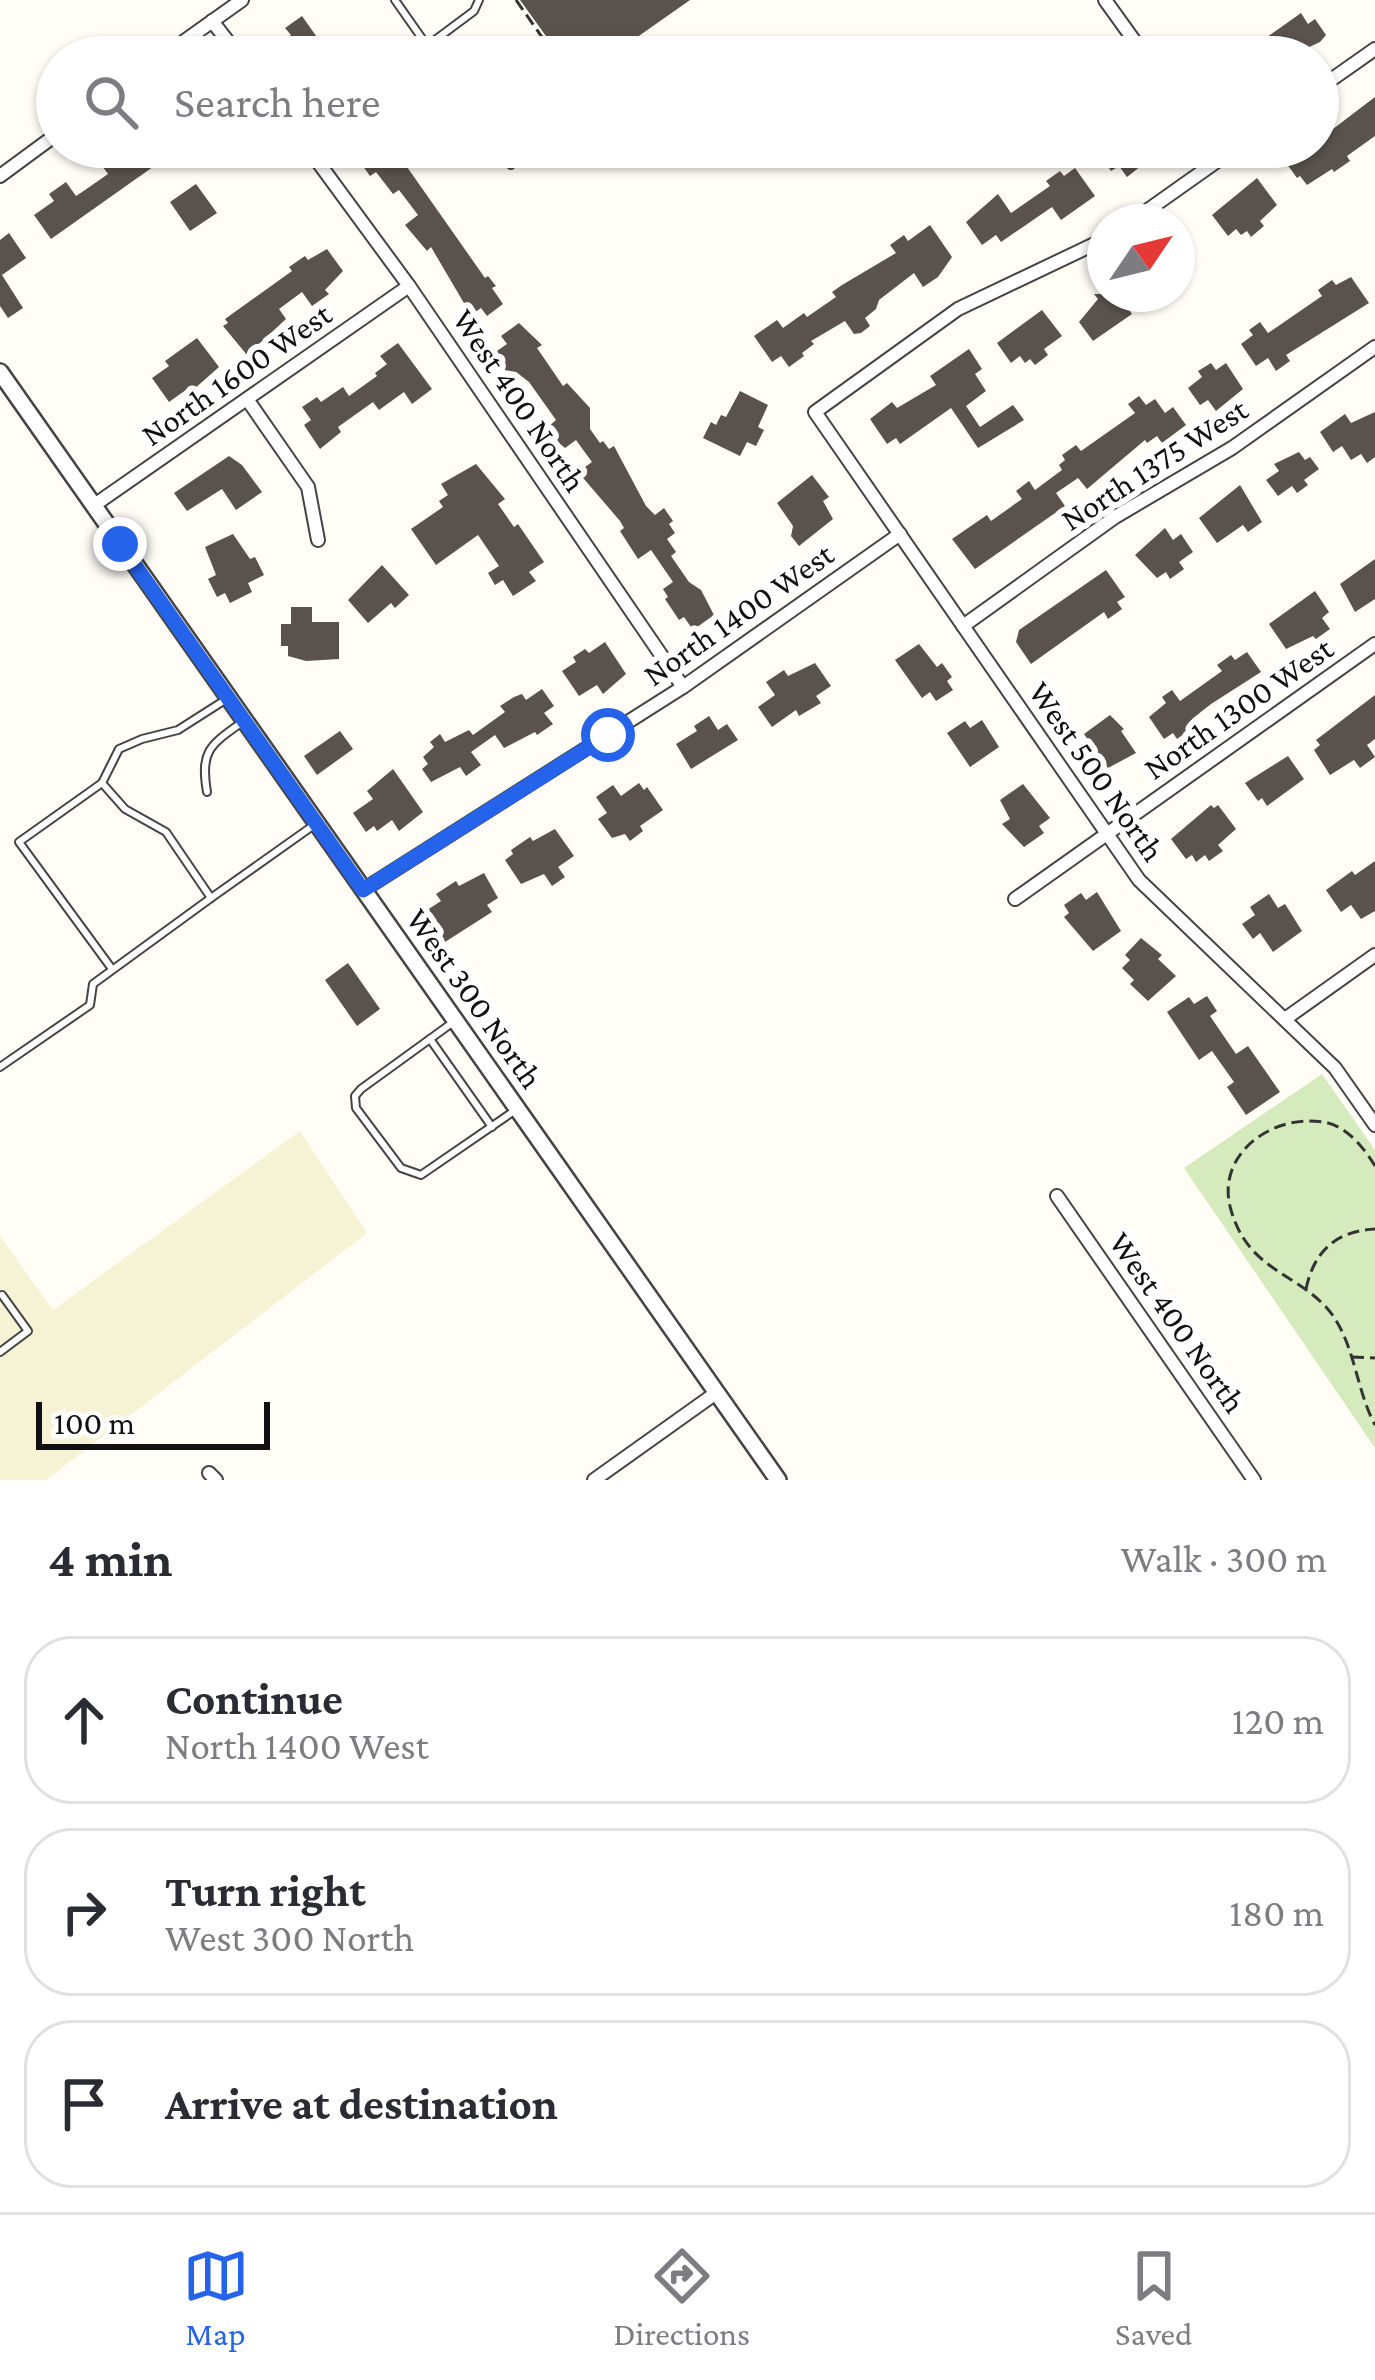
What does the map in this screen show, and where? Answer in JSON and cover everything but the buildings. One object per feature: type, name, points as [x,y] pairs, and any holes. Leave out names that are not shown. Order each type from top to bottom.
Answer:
[{"type":"street","points":[[191,36],[242,0]]},
{"type":"street","points":[[1106,0],[1131,36]]},
{"type":"street","points":[[212,21],[224,36]]},
{"type":"street","points":[[1339,74],[1375,49]]},
{"type":"street","points":[[0,176],[36,149]]},
{"type":"street","name":"West 400 North","points":[[322,168],[409,286],[683,687]]},
{"type":"street","points":[[1157,204],[1208,168]]},
{"type":"street","name":"West 500 North","points":[[1087,247],[958,308],[815,412],[1105,834],[1157,899],[1336,1068],[1375,1125]]},
{"type":"street","name":"North 1600 West","points":[[94,506],[409,286]]},
{"type":"street","name":"North 1375 West","points":[[963,626],[1115,517],[1232,448],[1375,347]]},
{"type":"street","name":"West 300 North","points":[[0,373],[778,1480]]},
{"type":"street","points":[[247,399],[308,488],[318,540]]},
{"type":"street","name":"North 1400 West","points":[[363,890],[683,687],[900,535]]},
{"type":"street","name":"North 1300 West","points":[[1015,899],[1375,644]]},
{"type":"street","points":[[1285,1019],[1375,956]]},
{"type":"street","name":"West 400 North","points":[[1057,1196],[1254,1480]]},
{"type":"street","points":[[594,1480],[716,1393]]},
{"type":"lane","points":[[394,0],[420,36]]},
{"type":"lane","points":[[440,36],[474,11],[479,0]]},
{"type":"lane","points":[[112,969],[19,842],[102,783],[119,749],[178,730],[228,698]]},
{"type":"lane","points":[[206,791],[202,768],[209,746],[244,721]]},
{"type":"lane","points":[[102,783],[125,808],[166,832],[211,898]]},
{"type":"lane","points":[[0,1067],[90,1005],[93,984],[112,969],[316,824]]},
{"type":"lane","points":[[454,1021],[361,1089],[355,1096],[356,1108],[401,1168],[412,1174],[433,1169],[517,1109]]},
{"type":"lane","points":[[430,1039],[492,1127]]},
{"type":"lane","points":[[0,1352],[28,1331],[2,1295]]},
{"type":"path","points":[[516,0],[541,36]]},
{"type":"path","points":[[1375,1166],[1342,1129],[1296,1121],[1252,1139],[1229,1184],[1230,1208],[1268,1268],[1330,1312],[1375,1426]]},
{"type":"path","points":[[1305,1291],[1317,1258],[1333,1240],[1353,1230],[1375,1229]]},
{"type":"path","points":[[1350,1357],[1375,1358]]},
{"type":"shaded area","points":[[300,1131],[367,1233],[46,1480],[0,1480],[0,1236],[53,1310]]},
{"type":"green space","points":[[1322,1074],[1375,1150],[1375,1448],[1184,1168]]},
{"type":"route","points":[[120,544],[363,890],[608,735]]}]
